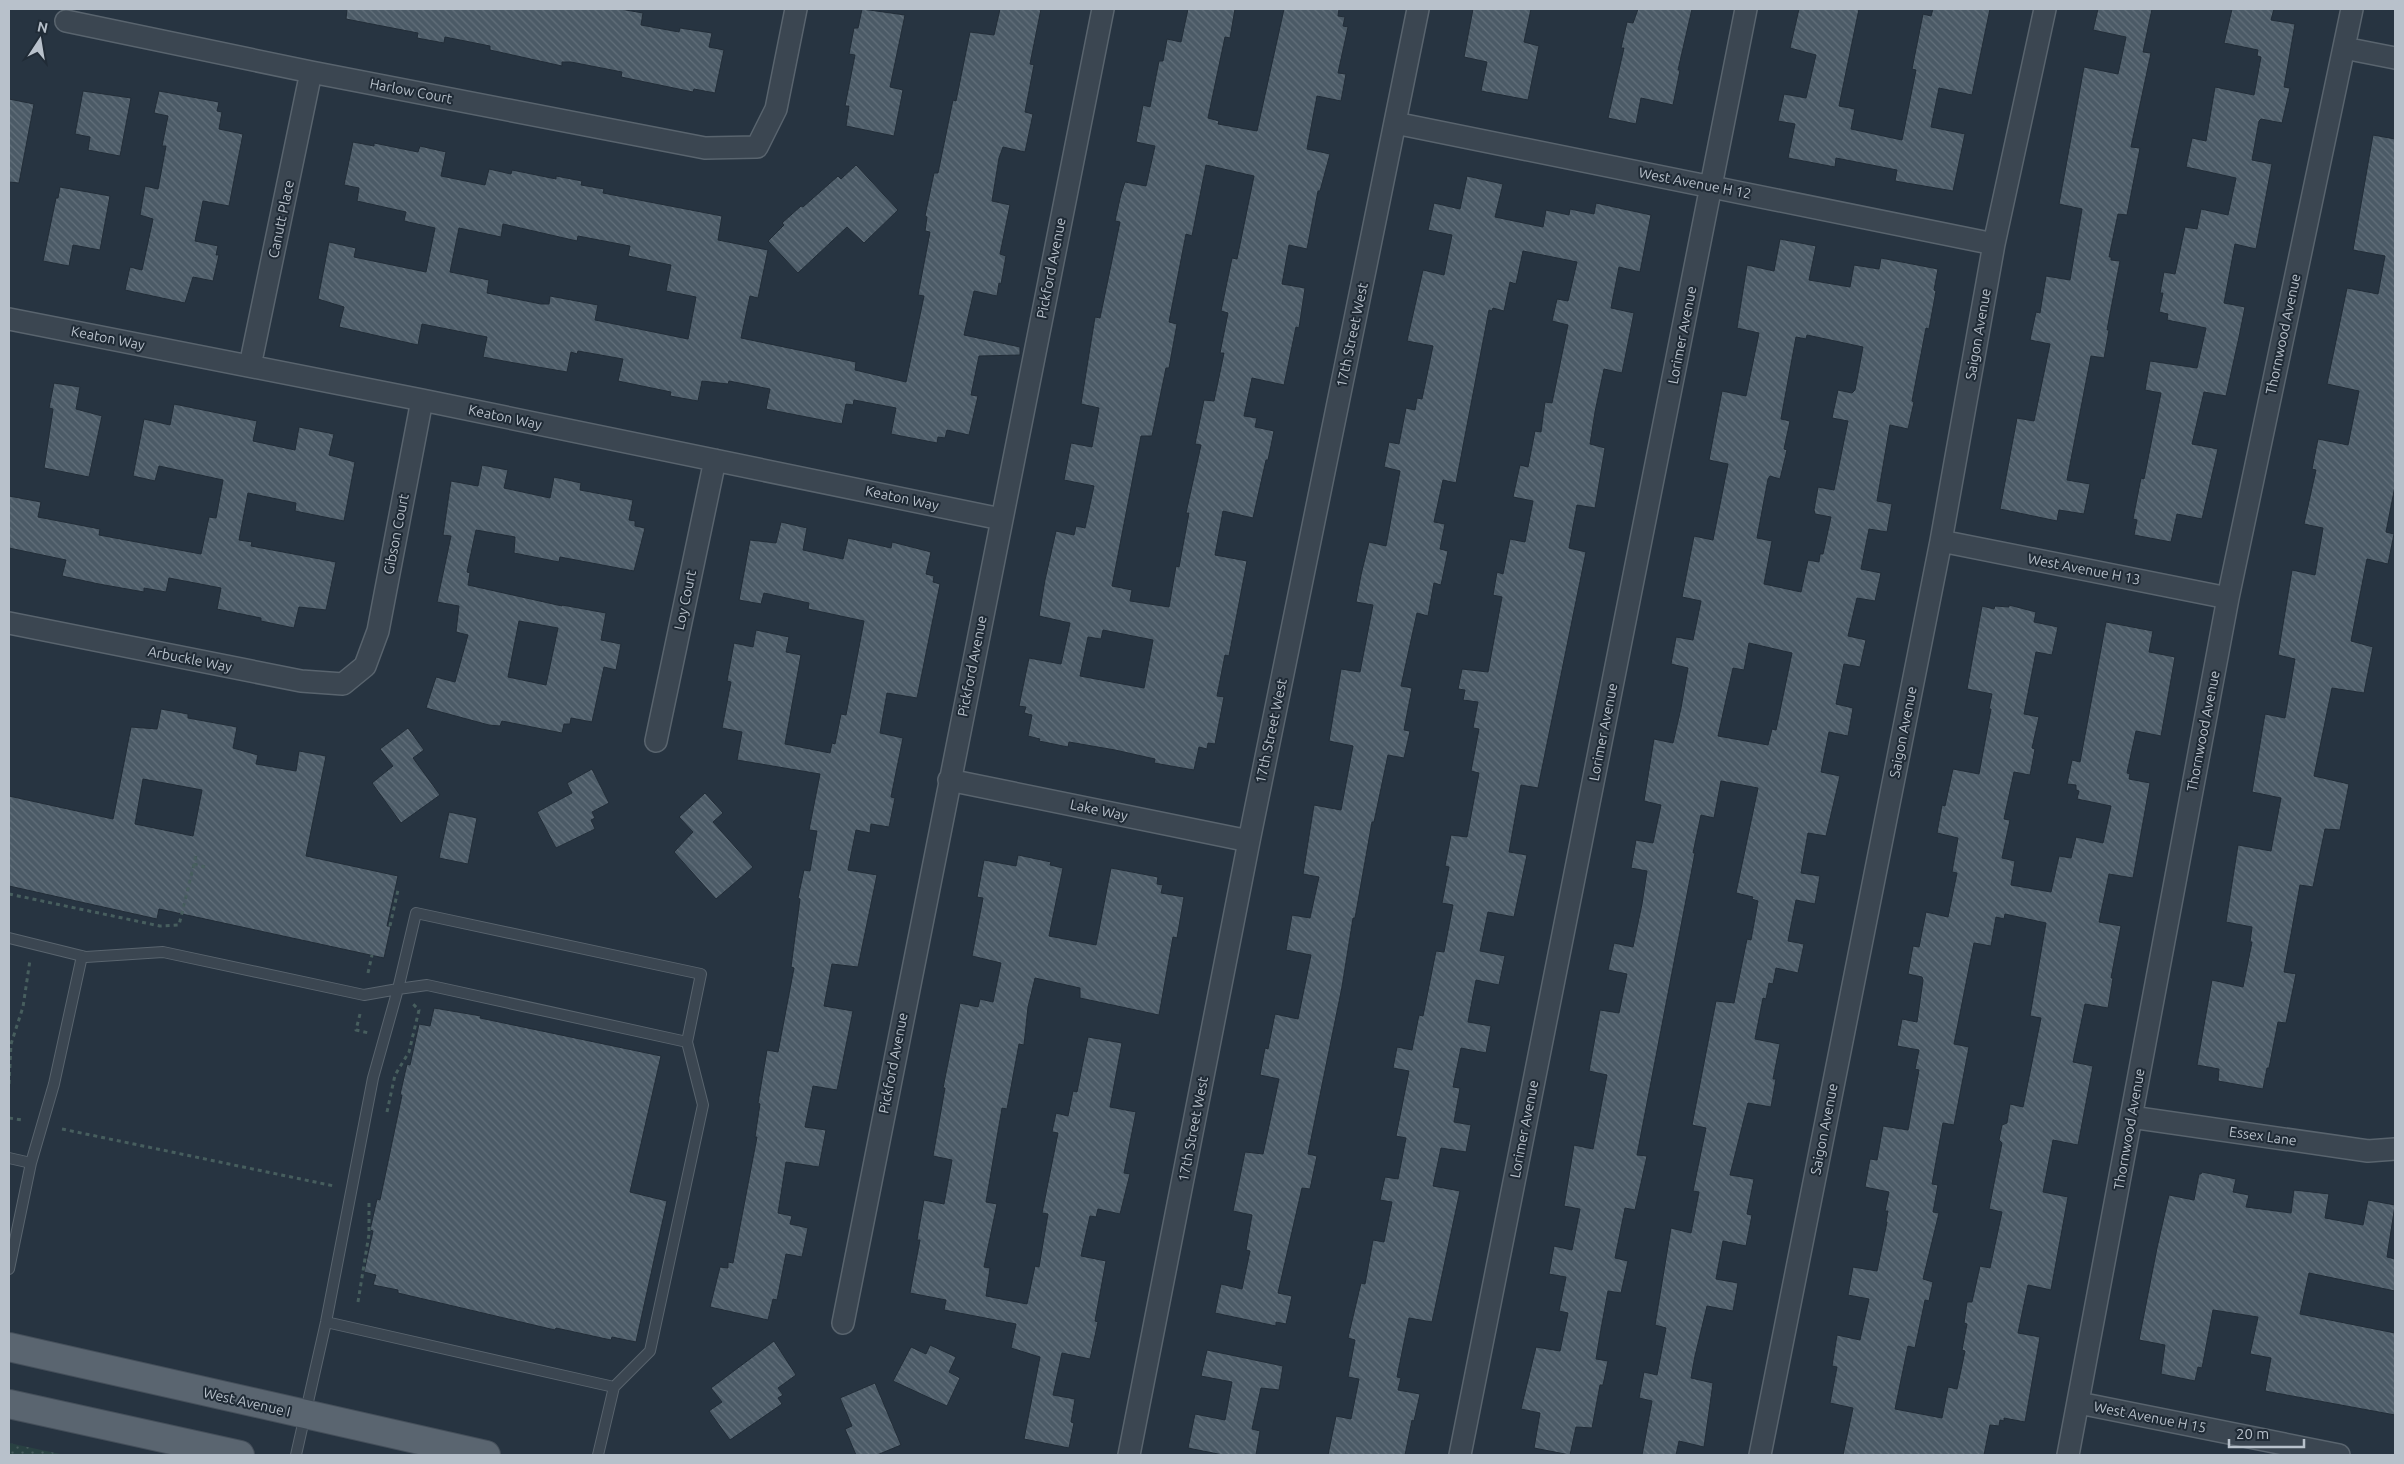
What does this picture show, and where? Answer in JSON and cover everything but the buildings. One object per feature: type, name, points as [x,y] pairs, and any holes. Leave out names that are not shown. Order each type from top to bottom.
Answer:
[{"type":"main road","name":"West Avenue I","points":[[9,1347],[486,1455]]},
{"type":"main road","points":[[9,1404],[240,1455]]},
{"type":"street","name":"Harlow Court","points":[[66,21],[311,72],[705,148],[757,147],[776,109],[796,9]]},
{"type":"street","name":"Pickford Avenue","points":[[842,1323],[1103,9]]},
{"type":"street","name":"17th Street West","points":[[1129,1455],[1248,841],[1418,9]]},
{"type":"street","name":"Lorimer Avenue","points":[[1460,1455],[1746,9]]},
{"type":"street","name":"Saigon Avenue","points":[[1760,1455],[1940,541],[1994,244],[2044,9]]},
{"type":"street","name":"Thornwood Avenue","points":[[2068,1455],[2228,598],[2352,9]]},
{"type":"street","points":[[2344,48],[2395,58]]},
{"type":"street","name":"Canutt Place","points":[[250,366],[311,72]]},
{"type":"street","name":"West Avenue H 12","points":[[1395,123],[1994,244]]},
{"type":"street","name":"Keaton Way","points":[[9,319],[422,400],[1001,519]]},
{"type":"street","name":"Gibson Court","points":[[365,666],[378,631],[422,400]]},
{"type":"street","name":"Loy Court","points":[[656,741],[714,460]]},
{"type":"street","name":"West Avenue H 13","points":[[1940,541],[2228,598]]},
{"type":"street","name":"Arbuckle Way","points":[[9,623],[302,682],[343,684],[365,666]]},
{"type":"street","name":"Lake Way","points":[[949,780],[1248,841]]},
{"type":"street","name":"Essex Lane","points":[[2131,1117],[2368,1151],[2395,1149]]},
{"type":"street","name":"West Avenue H 15","points":[[2079,1403],[2339,1455]]},
{"type":"lane","points":[[296,1455],[326,1322],[350,1189],[373,1078],[398,989],[416,913],[701,974],[687,1042],[703,1105],[650,1351],[614,1387],[598,1455]]},
{"type":"lane","points":[[9,938],[82,956],[163,952],[364,995],[427,985],[687,1042]]},
{"type":"lane","points":[[9,1270],[31,1163],[54,1084],[82,956]]},
{"type":"lane","points":[[9,1158],[31,1163]]},
{"type":"lane","points":[[326,1322],[614,1387]]},
{"type":"path","points":[[9,894],[160,926],[178,925],[196,856]]},
{"type":"path","points":[[194,864],[206,867]]},
{"type":"path","points":[[390,926],[398,890]]},
{"type":"path","points":[[9,1084],[12,1044],[22,1007],[33,944]]},
{"type":"path","points":[[368,973],[372,955]]},
{"type":"path","points":[[386,1114],[395,1075],[409,1052],[419,1010],[398,989]]},
{"type":"path","points":[[360,1014],[356,1030],[372,1034]]},
{"type":"path","points":[[9,1118],[22,1120]]},
{"type":"path","points":[[62,1129],[369,1192],[370,1234],[358,1302]]},
{"type":"green space","points":[[9,1443],[60,1454],[60,1455],[9,1455]]}]
